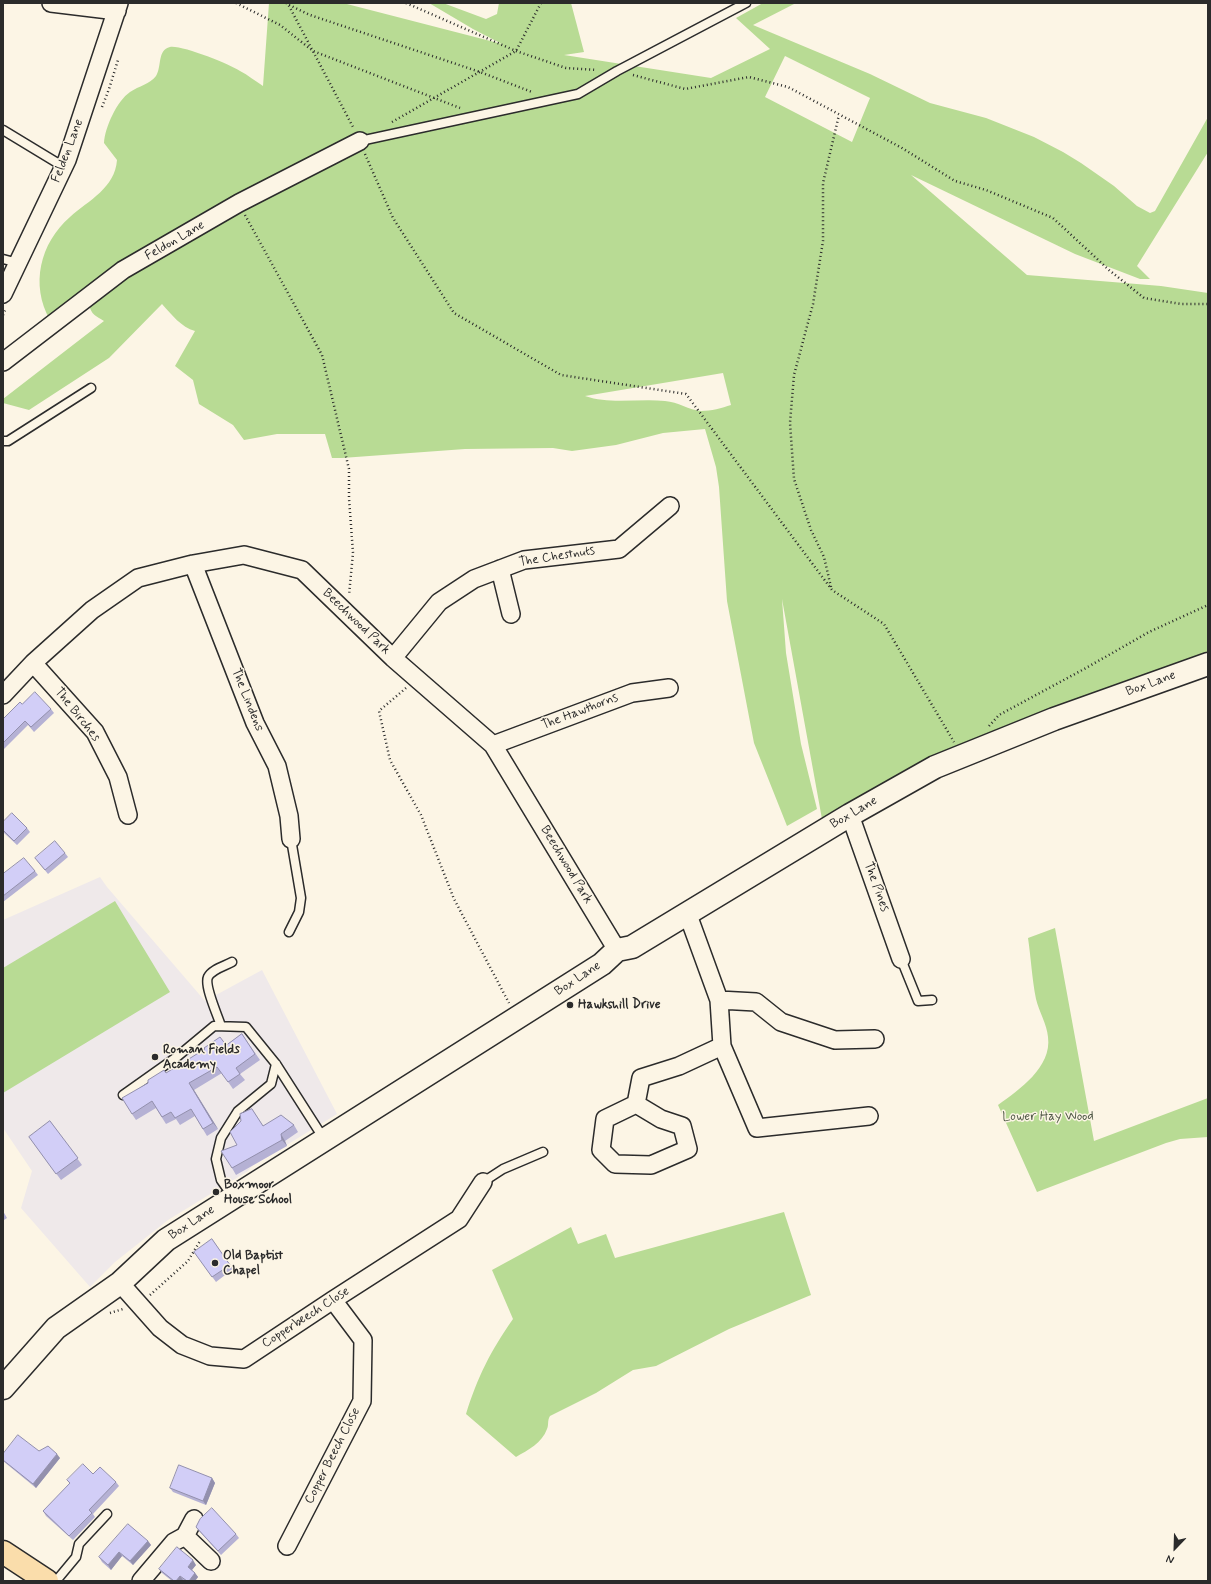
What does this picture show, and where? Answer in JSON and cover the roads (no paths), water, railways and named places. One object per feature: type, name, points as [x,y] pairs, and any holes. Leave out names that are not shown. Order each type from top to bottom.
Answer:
[{"type":"main road","name":"Box Lane","points":[[3,1388],[56,1328],[120,1283],[166,1240],[602,964],[617,950],[632,947],[850,814],[935,767],[1054,719],[1208,664]]},
{"type":"main road","points":[[3,1552],[47,1581]]},
{"type":"street","points":[[51,3],[118,7]]},
{"type":"street","name":"Felden Lane","points":[[3,294],[10,261],[64,167],[118,7]]},
{"type":"street","name":"Feldon Lane","points":[[3,362],[123,270],[239,203],[360,141]]},
{"type":"street","name":"The Chestnuts","points":[[393,658],[439,602],[474,579],[524,560],[619,549],[670,506]]},
{"type":"street","name":"Beechwood Park","points":[[3,695],[33,664],[92,610],[138,578],[193,564],[244,555],[302,570],[393,658],[494,745],[617,950]]},
{"type":"street","name":"The Lindens","points":[[193,564],[255,723],[277,766],[289,816],[291,839]]},
{"type":"street","points":[[500,569],[511,614]]},
{"type":"street","name":"The Birches","points":[[33,664],[95,732],[118,777],[128,815]]},
{"type":"street","name":"The Hawthorns","points":[[494,745],[632,693],[669,688]]},
{"type":"street","name":"The Pines","points":[[850,814],[901,959]]},
{"type":"street","points":[[688,914],[719,1000],[722,1046],[757,1128],[869,1116]]},
{"type":"street","points":[[719,1000],[756,1002],[781,1022],[835,1040],[875,1039]]},
{"type":"street","points":[[636,1104],[641,1078],[679,1066],[722,1046]]},
{"type":"street","points":[[636,1104],[662,1119],[682,1126],[688,1149],[651,1165],[615,1164],[601,1150],[605,1119],[636,1104]]},
{"type":"street","name":"Copperbeech Close","points":[[120,1283],[160,1328],[182,1345],[210,1356],[244,1358],[459,1219],[483,1182]]},
{"type":"street","name":"Copper Beech Close","points":[[287,1546],[362,1401],[363,1340],[332,1300]]},
{"type":"street","points":[[141,1581],[174,1542],[185,1536],[194,1519]]},
{"type":"street","points":[[185,1536],[211,1561]]},
{"type":"lane","points":[[360,141],[578,94],[617,70],[746,3]]},
{"type":"lane","points":[[3,130],[64,167]]},
{"type":"lane","points":[[3,441],[8,441],[91,388]]},
{"type":"lane","points":[[289,932],[299,912],[301,898],[291,839]]},
{"type":"lane","points":[[901,959],[918,1001],[932,1000]]},
{"type":"lane","points":[[221,1026],[207,984],[208,977],[215,970],[232,962]]},
{"type":"lane","points":[[123,1095],[178,1056],[214,1026],[246,1027],[276,1064],[325,1140]]},
{"type":"lane","points":[[233,1197],[221,1180],[216,1159],[221,1138],[238,1111],[271,1084],[276,1064]]},
{"type":"lane","points":[[483,1182],[503,1168],[542,1152]]},
{"type":"lane","points":[[56,1581],[76,1557],[79,1544],[107,1514]]},
{"type":"place","name":"Hawkshill Drive","points":[[570,1005]]},
{"type":"place","name":"Roman Fields Academy","points":[[155,1057]]},
{"type":"place","name":"Boxmoor House School","points":[[216,1192]]},
{"type":"place","name":"Old Baptist Chapel","points":[[215,1263]]},
{"type":"park label","name":"Lower Hay Wood","points":[[1048,1117]]}]
